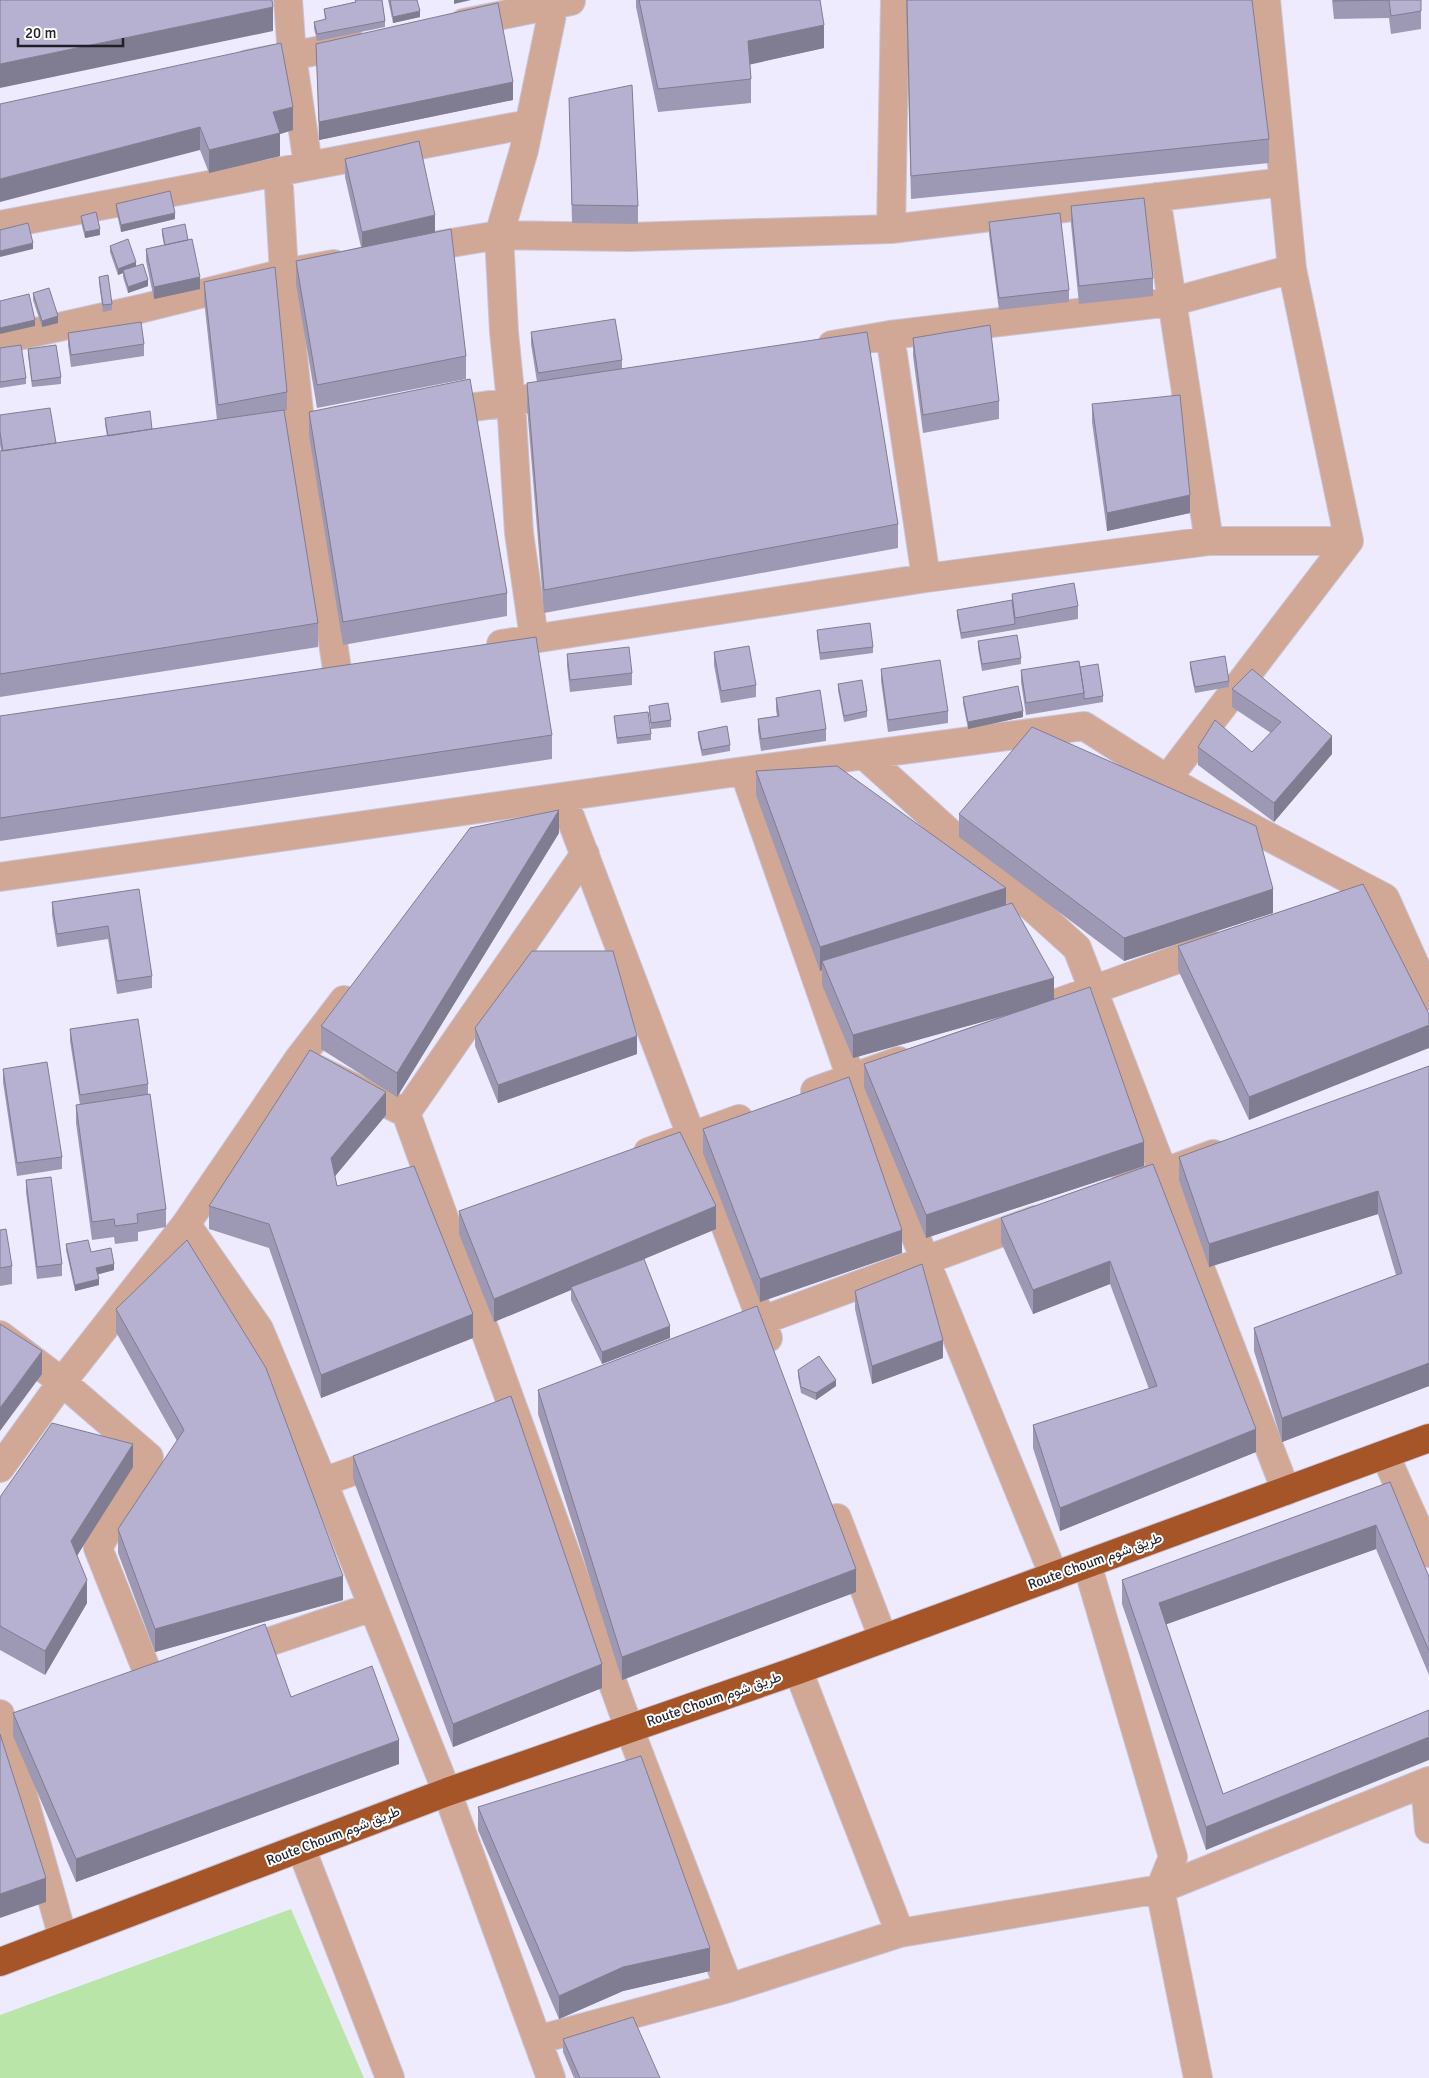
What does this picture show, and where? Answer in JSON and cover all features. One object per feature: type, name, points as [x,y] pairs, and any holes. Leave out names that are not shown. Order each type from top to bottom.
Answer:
[{"type":"highway","name":"Route Choum طريق شوم","points":[[0,1962],[447,1792],[798,1670],[1429,1438]]},
{"type":"street","points":[[288,0],[292,56],[308,165]]},
{"type":"street","points":[[891,230],[896,0]]},
{"type":"street","points":[[1167,779],[1349,541],[1292,269],[1266,0]]},
{"type":"street","points":[[441,27],[561,2],[524,150],[499,235],[504,332],[511,402],[519,533],[534,638]]},
{"type":"street","points":[[224,68],[375,40]]},
{"type":"street","points":[[0,225],[529,124]]},
{"type":"street","points":[[278,171],[284,273],[301,430],[337,669]]},
{"type":"street","points":[[391,254],[499,235],[629,237],[891,230],[1283,182]]},
{"type":"street","points":[[1156,197],[1208,541]]},
{"type":"street","points":[[0,340],[140,309],[284,273],[362,259]]},
{"type":"street","points":[[802,350],[890,335],[1171,302],[1292,269]]},
{"type":"street","points":[[890,335],[926,578]]},
{"type":"street","points":[[415,415],[511,402],[589,387]]},
{"type":"street","points":[[223,440],[368,421]]},
{"type":"street","points":[[474,648],[926,578],[1208,541],[1349,541]]},
{"type":"street","points":[[308,674],[366,664]]},
{"type":"street","points":[[0,877],[491,809],[744,771],[1084,726],[1167,779],[1254,829],[1385,898],[1429,996]]},
{"type":"street","points":[[865,756],[1077,948],[1286,1491]]},
{"type":"street","points":[[744,771],[851,1078],[1054,1576]]},
{"type":"street","points":[[564,798],[776,1358]]},
{"type":"street","points":[[473,832],[491,809]]},
{"type":"street","points":[[406,1114],[586,854]]},
{"type":"street","points":[[1342,900],[1369,890]]},
{"type":"street","points":[[1038,1010],[1241,936]]},
{"type":"street","points":[[0,1468],[62,1382],[186,1224],[298,1060],[358,981]]},
{"type":"street","points":[[795,1098],[926,1051]]},
{"type":"street","points":[[298,1060],[406,1114],[447,1225],[525,1408],[629,1728],[729,1988]]},
{"type":"street","points":[[628,1159],[767,1109]]},
{"type":"street","points":[[1098,1196],[1236,1146]]},
{"type":"street","points":[[707,1341],[1061,1210]]},
{"type":"street","points":[[447,1225],[474,1215]]},
{"type":"street","points":[[186,1224],[259,1329],[323,1482],[447,1792],[551,2078]]},
{"type":"street","points":[[0,1335],[62,1382],[148,1457],[98,1548],[151,1681]]},
{"type":"street","points":[[488,1421],[525,1408]]},
{"type":"street","points":[[323,1482],[415,1448]]},
{"type":"street","points":[[1385,1455],[1429,1554]]},
{"type":"street","points":[[829,1498],[883,1638]]},
{"type":"street","points":[[1087,1564],[1173,1857],[1160,1889],[1198,2078]]},
{"type":"street","points":[[215,1660],[372,1607]]},
{"type":"street","points":[[798,1670],[900,1933]]},
{"type":"street","points":[[124,1691],[178,1672]]},
{"type":"street","points":[[63,1938],[3,1722],[69,1709]]},
{"type":"street","points":[[537,2040],[729,1988],[900,1933],[1160,1889],[1427,1782],[1429,1829]]},
{"type":"street","points":[[300,1848],[390,2078]]},
{"type":"green space","points":[[291,1909],[364,2078],[0,2078],[0,2015]]},
{"type":"building","points":[[0,0],[272,0],[273,7],[0,64]]},
{"type":"building","points":[[355,0],[382,0],[385,21],[317,34],[314,22],[326,19],[324,9],[356,2]]},
{"type":"building","points":[[390,0],[417,0],[420,11],[393,17]]},
{"type":"building","points":[[639,0],[820,0],[824,25],[748,41],[751,79],[658,89]]},
{"type":"building","points":[[907,0],[1252,0],[1269,139],[911,176]]},
{"type":"building","points":[[1334,0],[1389,0],[1334,1]]},
{"type":"building","points":[[1389,0],[1421,0],[1421,11],[1391,16]]},
{"type":"building","points":[[498,3],[513,82],[319,122],[316,44]]},
{"type":"building","points":[[281,43],[293,107],[273,112],[280,133],[209,150],[200,127],[0,179],[0,104]]},
{"type":"building","points":[[632,85],[638,206],[572,205],[569,98]]},
{"type":"building","points":[[419,141],[435,215],[362,232],[345,159]]},
{"type":"building","points":[[170,191],[175,213],[121,225],[116,204]]},
{"type":"building","points":[[1144,198],[1153,278],[1079,286],[1071,206]]},
{"type":"building","points":[[96,212],[100,229],[85,232],[81,216]]},
{"type":"building","points":[[1060,213],[1069,290],[999,298],[989,222]]},
{"type":"building","points":[[28,223],[33,243],[0,251],[0,230]]},
{"type":"building","points":[[185,224],[188,240],[165,245],[162,229]]},
{"type":"building","points":[[451,229],[466,356],[317,385],[296,261]]},
{"type":"building","points":[[128,239],[136,262],[118,269],[110,246]]},
{"type":"building","points":[[192,239],[200,277],[154,287],[146,249]]},
{"type":"building","points":[[143,264],[148,280],[128,287],[123,270]]},
{"type":"building","points":[[275,267],[287,392],[218,405],[204,282]]},
{"type":"building","points":[[108,275],[112,304],[103,305],[99,277]]},
{"type":"building","points":[[49,288],[58,316],[42,321],[33,293]]},
{"type":"building","points":[[29,294],[35,320],[0,328],[0,301]]},
{"type":"building","points":[[615,319],[622,360],[538,373],[531,332]]},
{"type":"building","points":[[141,322],[144,344],[71,355],[68,333]]},
{"type":"building","points":[[990,325],[999,401],[923,415],[913,338]]},
{"type":"building","points":[[867,332],[898,524],[544,590],[527,383]]},
{"type":"building","points":[[21,345],[26,378],[0,382],[0,348]]},
{"type":"building","points":[[56,345],[61,377],[32,381],[28,349]]},
{"type":"building","points":[[470,379],[507,593],[343,622],[309,412]]},
{"type":"building","points":[[1180,395],[1190,495],[1107,513],[1092,404]]},
{"type":"building","points":[[50,408],[56,443],[3,451],[0,415]]},
{"type":"building","points":[[284,410],[318,623],[0,674],[0,451]]},
{"type":"building","points":[[150,411],[152,429],[108,436],[105,418]]},
{"type":"building","points":[[1074,583],[1078,606],[1015,618],[1012,594]]},
{"type":"building","points":[[1012,600],[1015,624],[961,633],[957,610]]},
{"type":"building","points":[[870,623],[873,647],[820,653],[817,630]]},
{"type":"building","points":[[1017,635],[1021,658],[982,664],[978,641]]},
{"type":"building","points":[[536,637],[552,735],[0,818],[0,716]]},
{"type":"building","points":[[749,646],[756,685],[721,691],[714,652]]},
{"type":"building","points":[[629,647],[632,673],[570,680],[567,654]]},
{"type":"building","points":[[1225,656],[1229,681],[1195,687],[1190,662]]},
{"type":"building","points":[[940,660],[948,711],[888,720],[881,669]]},
{"type":"building","points":[[1079,661],[1084,693],[1026,703],[1021,670]]},
{"type":"building","points":[[1098,664],[1103,696],[1084,699],[1080,667]]},
{"type":"building","points":[[1252,669],[1332,736],[1274,803],[1198,747],[1215,720],[1252,752],[1281,722],[1232,689]]},
{"type":"building","points":[[862,680],[867,711],[844,716],[838,684]]},
{"type":"building","points":[[1018,686],[1023,711],[968,722],[963,697]]},
{"type":"building","points":[[820,690],[826,729],[761,739],[758,719],[779,716],[776,698]]},
{"type":"building","points":[[668,703],[671,720],[651,723],[649,706]]},
{"type":"building","points":[[648,712],[651,734],[617,738],[614,716]]},
{"type":"building","points":[[727,726],[730,745],[702,750],[698,732]]},
{"type":"building","points":[[1032,727],[1256,826],[1273,889],[1124,938],[959,814]]},
{"type":"building","points":[[837,766],[1006,888],[820,947],[756,771]]},
{"type":"building","points":[[559,810],[397,1073],[321,1026],[470,828]]},
{"type":"building","points":[[1363,884],[1429,1014],[1429,1025],[1249,1097],[1178,946]]},
{"type":"building","points":[[139,889],[152,976],[117,981],[108,926],[57,934],[52,902]]},
{"type":"building","points":[[1012,903],[1054,978],[853,1035],[822,961]]},
{"type":"building","points":[[532,951],[613,951],[637,1036],[498,1085],[475,1028]]},
{"type":"building","points":[[1090,987],[1144,1142],[926,1215],[864,1064]]},
{"type":"building","points":[[138,1019],[148,1084],[80,1095],[70,1029]]},
{"type":"building","points":[[310,1050],[386,1092],[331,1158],[337,1186],[414,1166],[473,1314],[321,1375],[269,1224],[209,1206]]},
{"type":"building","points":[[47,1062],[62,1157],[17,1163],[3,1069]]},
{"type":"building","points":[[1429,1066],[1429,1363],[1282,1418],[1254,1328],[1402,1273],[1378,1191],[1209,1244],[1179,1157]]},
{"type":"building","points":[[849,1077],[902,1230],[760,1279],[703,1129]]},
{"type":"building","points":[[150,1094],[166,1209],[137,1214],[138,1223],[115,1226],[114,1219],[92,1222],[76,1105]]},
{"type":"building","points":[[680,1132],[716,1206],[494,1299],[459,1211]]},
{"type":"building","points":[[1153,1164],[1256,1429],[1060,1508],[1033,1425],[1157,1386],[1110,1261],[1033,1290],[1001,1218]]},
{"type":"building","points":[[51,1177],[62,1264],[37,1267],[26,1180]]},
{"type":"building","points":[[6,1229],[12,1266],[0,1268],[0,1230]]},
{"type":"building","points":[[88,1240],[91,1252],[111,1248],[114,1264],[96,1268],[99,1279],[75,1285],[66,1244]]},
{"type":"building","points":[[187,1240],[266,1368],[343,1576],[155,1629],[118,1529],[184,1430],[116,1309]]},
{"type":"building","points":[[644,1259],[670,1326],[602,1352],[571,1287]]},
{"type":"building","points":[[922,1264],[943,1340],[872,1366],[855,1291]]},
{"type":"building","points":[[757,1306],[856,1569],[622,1657],[538,1390]]},
{"type":"building","points":[[0,1324],[42,1351],[0,1408]]},
{"type":"building","points":[[819,1356],[836,1380],[816,1393],[801,1387],[798,1370]]},
{"type":"building","points":[[511,1396],[602,1664],[453,1724],[353,1456]]},
{"type":"building","points":[[52,1423],[133,1444],[71,1541],[87,1580],[45,1651],[0,1626],[0,1497]]},
{"type":"building","points":[[1390,1482],[1429,1577],[1429,1651],[1376,1525],[1159,1603],[1223,1794],[1429,1710],[1429,1737],[1206,1827],[1122,1580]]},
{"type":"building","points":[[265,1624],[291,1697],[372,1666],[399,1740],[76,1859],[13,1713]]},
{"type":"building","points":[[0,1734],[46,1878],[0,1894]]},
{"type":"building","points":[[641,1756],[710,1948],[623,1967],[559,1996],[478,1807]]},
{"type":"building","points":[[633,2017],[660,2078],[580,2078],[563,2039]]}]
